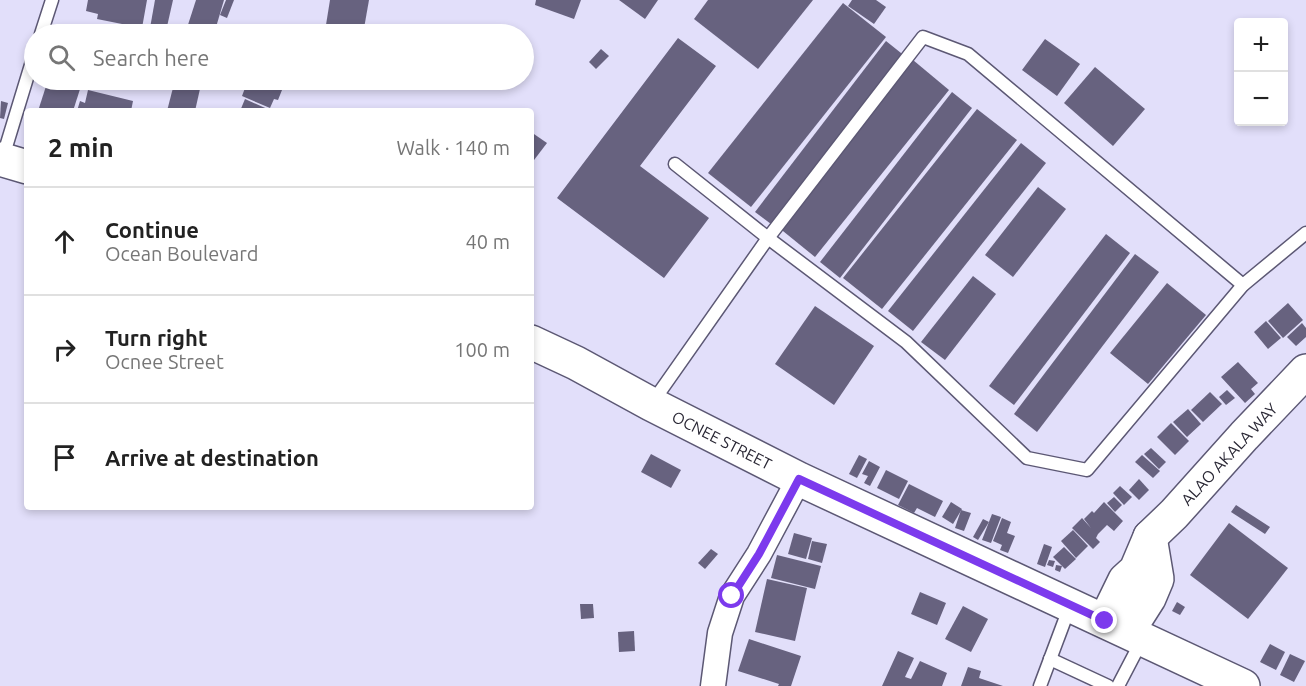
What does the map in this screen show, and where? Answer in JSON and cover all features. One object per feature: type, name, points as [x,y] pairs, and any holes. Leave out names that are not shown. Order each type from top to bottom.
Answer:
[{"type":"street","name":"OCNEE STREET","points":[[534,343],[799,479],[1243,686]]},
{"type":"street","name":"ALAO AKALA WAY","points":[[1135,635],[1137,589],[1157,579],[1150,537],[1306,371]]},
{"type":"street","points":[[713,686],[720,633],[732,596],[759,554],[799,479]]},
{"type":"street","points":[[1065,603],[1104,590],[1137,589],[1153,618],[1135,635]]},
{"type":"lane","points":[[44,24],[52,0]]},
{"type":"lane","points":[[651,404],[768,238],[923,37],[968,54],[1243,285]]},
{"type":"lane","points":[[10,162],[26,90]]},
{"type":"lane","points":[[675,164],[768,238],[906,342],[1027,458],[1088,470],[1243,285],[1306,233]]},
{"type":"lane","points":[[1040,686],[1065,603]]},
{"type":"lane","points":[[1118,686],[1135,635]]},
{"type":"lane","points":[[1050,659],[1108,686]]},
{"type":"building","points":[[88,0],[147,0],[143,24],[122,24],[97,19],[98,14],[86,11]]},
{"type":"building","points":[[155,0],[173,0],[168,24],[151,24]]},
{"type":"building","points":[[196,0],[224,0],[217,24],[188,24]]},
{"type":"building","points":[[226,0],[234,0],[227,18],[220,15]]},
{"type":"building","points":[[330,0],[369,0],[365,24],[326,24]]},
{"type":"building","points":[[536,0],[581,0],[574,19],[535,5]]},
{"type":"building","points":[[619,0],[658,0],[645,19]]},
{"type":"building","points":[[708,0],[813,0],[758,69],[694,19]]},
{"type":"building","points":[[852,0],[876,0],[886,7],[874,24],[848,6]]},
{"type":"building","points":[[843,3],[886,37],[751,207],[708,173]]},
{"type":"building","points":[[678,38],[716,66],[640,166],[709,218],[664,278],[557,198]]},
{"type":"building","points":[[1045,39],[1080,64],[1057,96],[1022,70]]},
{"type":"building","points":[[886,41],[906,57],[775,227],[755,212]]},
{"type":"building","points":[[601,49],[609,56],[596,69],[589,62]]},
{"type":"building","points":[[913,60],[949,90],[815,257],[778,227]]},
{"type":"building","points":[[1095,67],[1145,109],[1113,146],[1064,103]]},
{"type":"building","points":[[45,90],[80,90],[74,108],[39,108]]},
{"type":"building","points":[[88,90],[133,101],[132,108],[78,108],[80,101],[85,103]]},
{"type":"building","points":[[172,90],[200,90],[196,108],[168,108]]},
{"type":"building","points":[[244,90],[282,90],[278,100],[274,99],[270,108],[242,96]]},
{"type":"building","points":[[952,92],[972,108],[840,278],[820,262]]},
{"type":"building","points":[[245,99],[265,108],[241,108]]},
{"type":"building","points":[[1,101],[8,103],[4,119],[0,118]]},
{"type":"building","points":[[977,109],[1017,140],[882,309],[843,278]]},
{"type":"building","points":[[534,134],[547,143],[534,160]]},
{"type":"building","points":[[1021,143],[1046,163],[913,331],[888,311]]},
{"type":"building","points":[[1038,187],[1066,209],[1013,277],[985,255]]},
{"type":"building","points":[[1106,234],[1130,253],[1014,405],[989,386]]},
{"type":"building","points":[[1135,254],[1159,272],[1037,432],[1014,414]]},
{"type":"building","points":[[973,276],[996,294],[945,360],[921,342]]},
{"type":"building","points":[[1167,283],[1206,315],[1148,384],[1110,353]]},
{"type":"building","points":[[1288,303],[1303,320],[1283,338],[1268,321]]},
{"type":"building","points":[[815,306],[874,346],[834,405],[775,364]]},
{"type":"building","points":[[1266,321],[1281,338],[1268,349],[1254,332]]},
{"type":"building","points":[[1302,323],[1306,328],[1306,337],[1296,346],[1287,337]]},
{"type":"building","points":[[1238,362],[1258,383],[1251,389],[1255,394],[1245,403],[1221,377]]},
{"type":"building","points":[[1227,390],[1235,398],[1226,405],[1219,397]]},
{"type":"building","points":[[1210,392],[1222,404],[1203,422],[1191,410]]},
{"type":"building","points":[[1188,409],[1201,424],[1187,437],[1173,422]]},
{"type":"building","points":[[1171,423],[1189,441],[1175,455],[1157,437]]},
{"type":"building","points":[[1151,448],[1166,462],[1159,469],[1144,454]]},
{"type":"building","points":[[651,454],[681,470],[671,488],[641,472]]},
{"type":"building","points":[[859,455],[867,459],[857,478],[849,474]]},
{"type":"building","points":[[1142,455],[1160,471],[1153,478],[1135,462]]},
{"type":"building","points":[[869,461],[880,467],[870,486],[864,483],[868,476],[862,474]]},
{"type":"building","points":[[886,470],[908,481],[899,499],[877,488]]},
{"type":"building","points":[[1139,479],[1149,490],[1139,500],[1129,490]]},
{"type":"building","points":[[909,484],[943,501],[935,517],[917,508],[914,513],[898,505]]},
{"type":"building","points":[[1120,486],[1132,497],[1124,505],[1113,493]]},
{"type":"building","points":[[1114,497],[1122,505],[1115,512],[1107,503]]},
{"type":"building","points":[[951,502],[962,509],[953,524],[942,517]]},
{"type":"building","points":[[1104,502],[1123,521],[1114,531],[1107,525],[1098,534],[1096,538],[1100,542],[1093,549],[1072,528],[1082,518],[1091,528],[1084,519],[1092,511],[1094,513]]},
{"type":"building","points":[[1236,505],[1270,527],[1265,534],[1231,512]]},
{"type":"building","points":[[961,510],[971,513],[964,531],[955,528]]},
{"type":"building","points":[[992,514],[1001,517],[991,543],[982,540]]},
{"type":"building","points":[[1002,518],[1011,522],[1007,533],[1015,536],[1008,553],[1000,550],[1002,545],[993,541]]},
{"type":"building","points":[[983,519],[989,522],[978,540],[973,537]]},
{"type":"building","points":[[1229,523],[1288,568],[1248,619],[1190,575]]},
{"type":"building","points":[[1073,530],[1088,546],[1076,558],[1061,541]]},
{"type":"building","points":[[794,533],[812,538],[806,559],[788,554]]},
{"type":"building","points":[[812,541],[827,544],[822,563],[808,559]]},
{"type":"building","points":[[1044,544],[1052,547],[1045,567],[1037,564]]},
{"type":"building","points":[[1064,547],[1076,559],[1065,569],[1053,557]]},
{"type":"building","points":[[711,549],[718,554],[705,569],[698,563]]},
{"type":"building","points":[[777,555],[821,566],[815,589],[771,578]]},
{"type":"building","points":[[1049,560],[1055,561],[1053,567],[1047,565]]},
{"type":"building","points":[[1056,565],[1062,566],[1060,572],[1055,570]]},
{"type":"building","points":[[767,579],[807,588],[795,641],[755,632]]},
{"type":"building","points":[[920,592],[946,603],[937,625],[911,614]]},
{"type":"building","points":[[1177,602],[1185,607],[1180,615],[1172,611]]},
{"type":"building","points":[[580,604],[593,604],[594,618],[581,619]]},
{"type":"building","points":[[963,606],[988,619],[971,652],[945,639]]},
{"type":"building","points":[[634,631],[635,651],[619,652],[618,632]]},
{"type":"building","points":[[749,639],[801,656],[791,686],[778,686],[779,684],[738,671]]},
{"type":"building","points":[[1270,644],[1285,652],[1276,670],[1260,662]]},
{"type":"building","points":[[898,651],[914,658],[905,677],[911,679],[920,661],[947,673],[942,686],[882,686]]},
{"type":"building","points":[[1290,654],[1305,661],[1294,682],[1280,675]]},
{"type":"building","points":[[968,667],[981,671],[979,678],[1003,686],[961,686]]},
{"type":"route","points":[[732,596],[759,554],[799,479],[1105,621]]}]
